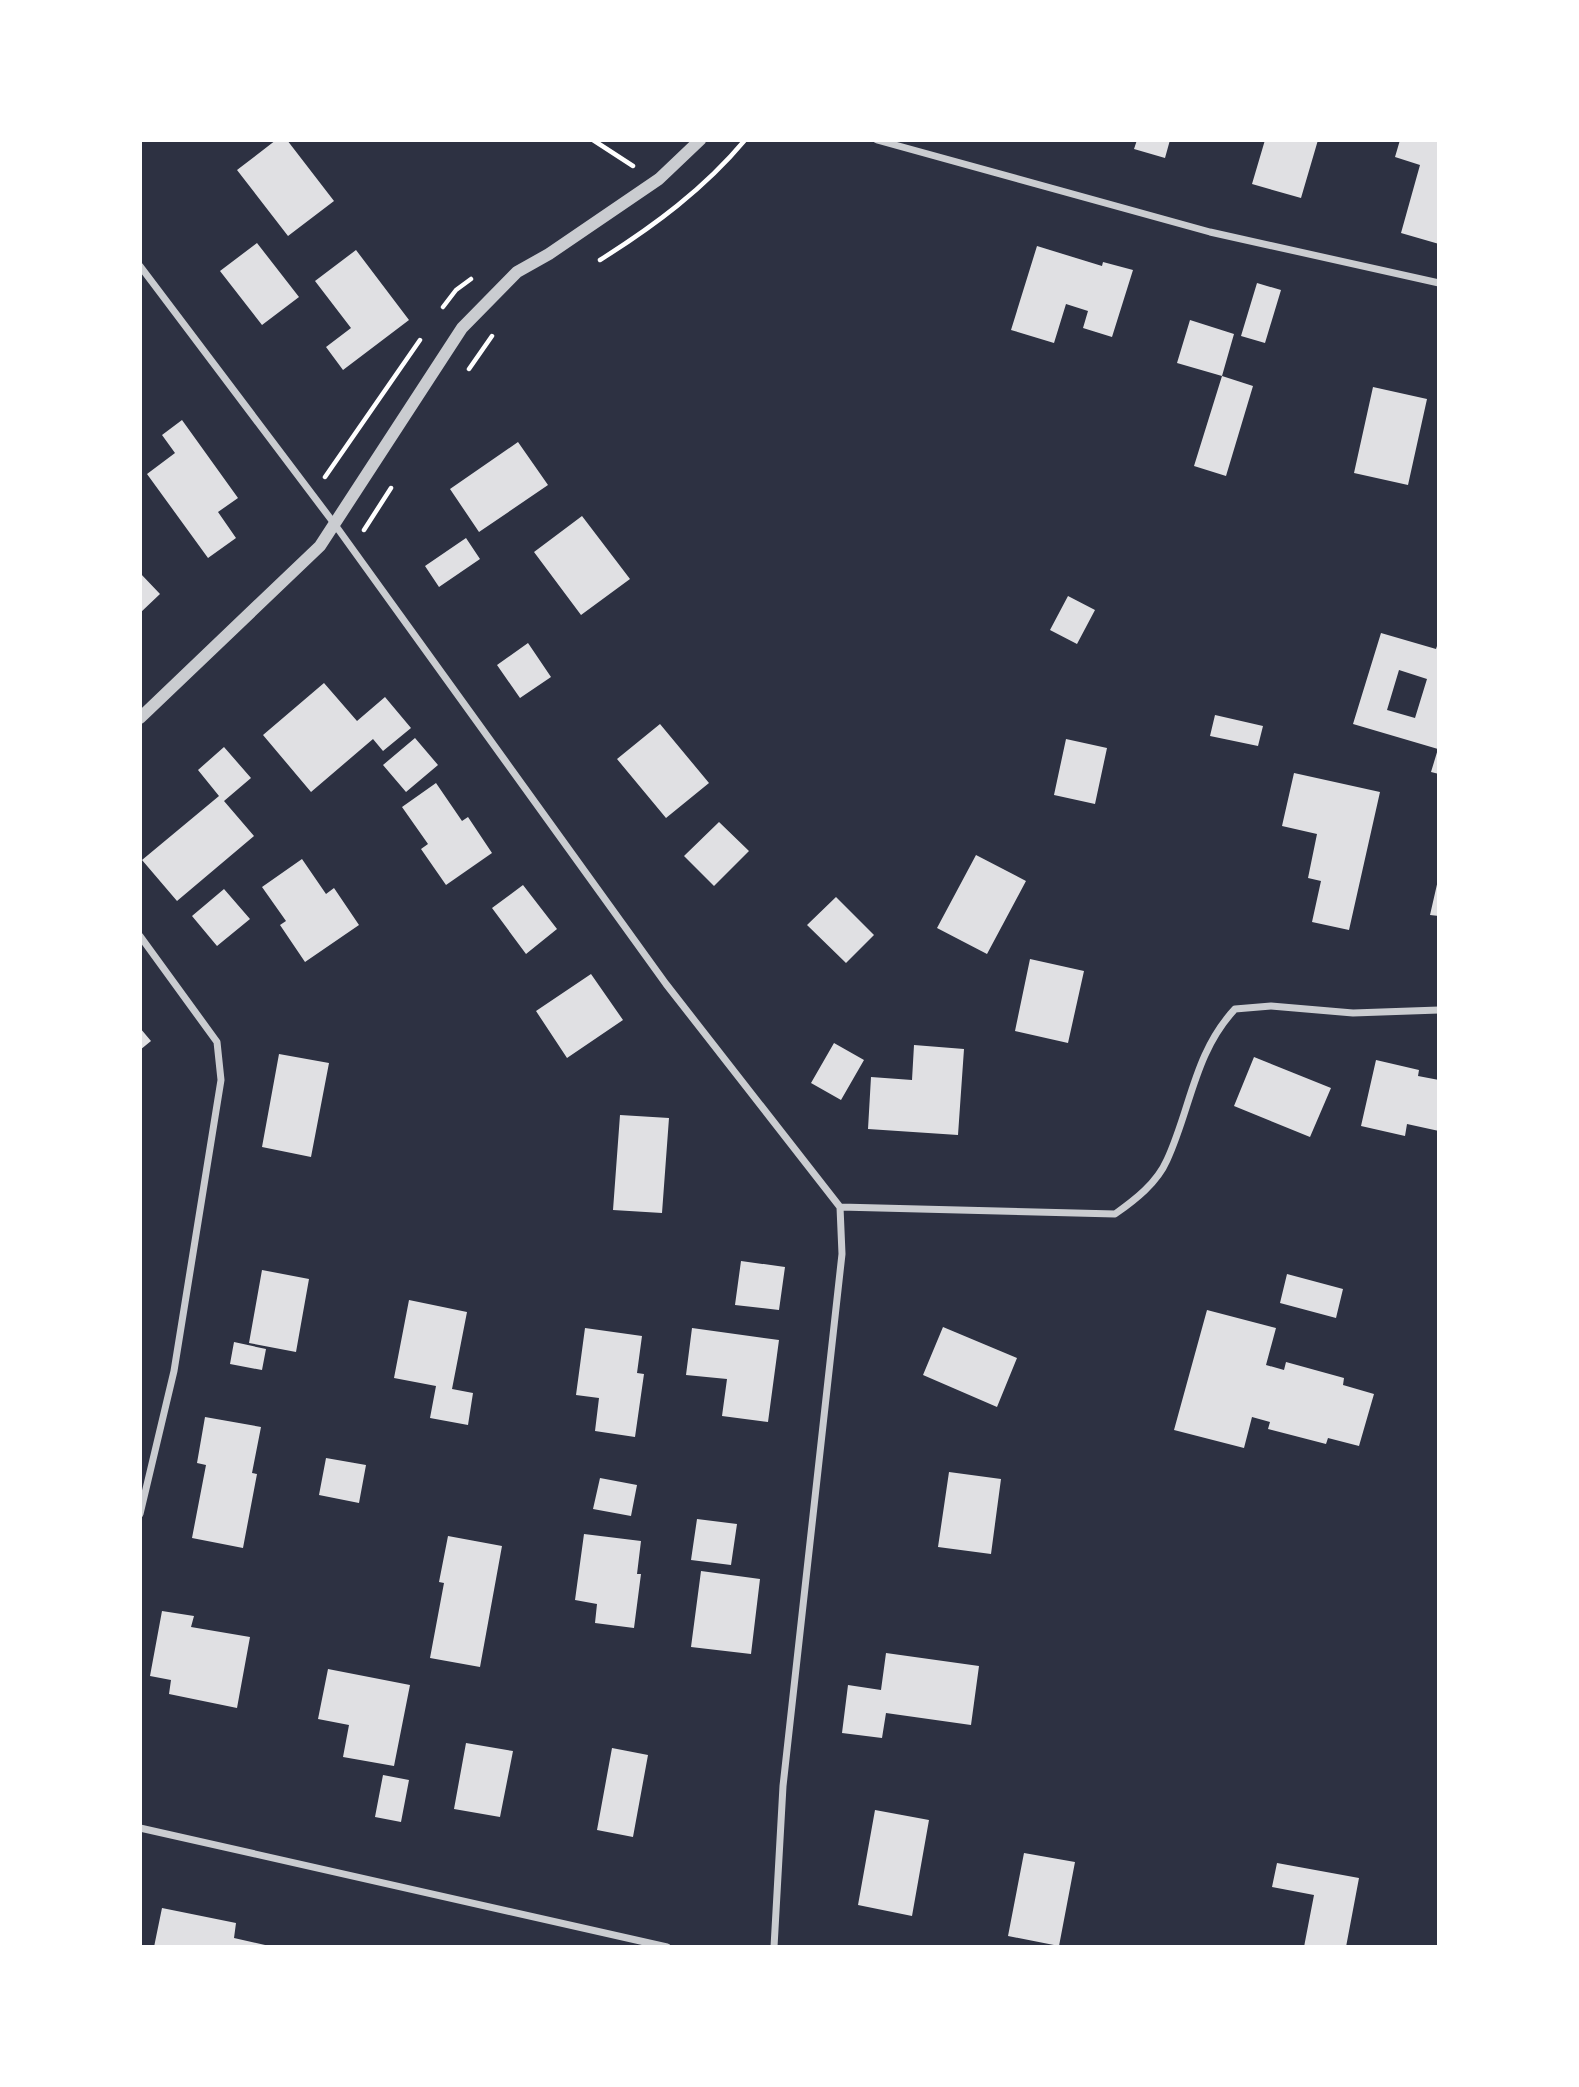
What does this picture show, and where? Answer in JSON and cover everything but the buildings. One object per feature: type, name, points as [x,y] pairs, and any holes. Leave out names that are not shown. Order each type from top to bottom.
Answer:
[{"type":"street","points":[[140,718],[320,546],[333,522],[462,328],[517,272],[561,247],[659,179],[700,140]]},
{"type":"street","points":[[877,140],[1210,232],[1439,284]]},
{"type":"street","points":[[140,266],[333,522],[666,984],[840,1207],[842,1254],[783,1786],[774,1947]]},
{"type":"street","points":[[140,936],[217,1042],[221,1080],[174,1371],[140,1514]]},
{"type":"street","points":[[840,1207],[1115,1214],[1140,1196],[1167,1162],[1215,1030],[1235,1009],[1271,1006],[1353,1013],[1439,1010]]},
{"type":"street","points":[[140,1828],[667,1947]]},
{"type":"path","points":[[593,140],[659,179]]},
{"type":"path","points":[[600,260],[645,231],[716,175],[745,140]]},
{"type":"path","points":[[468,370],[499,327]]},
{"type":"path","points":[[352,548],[397,478]]}]
